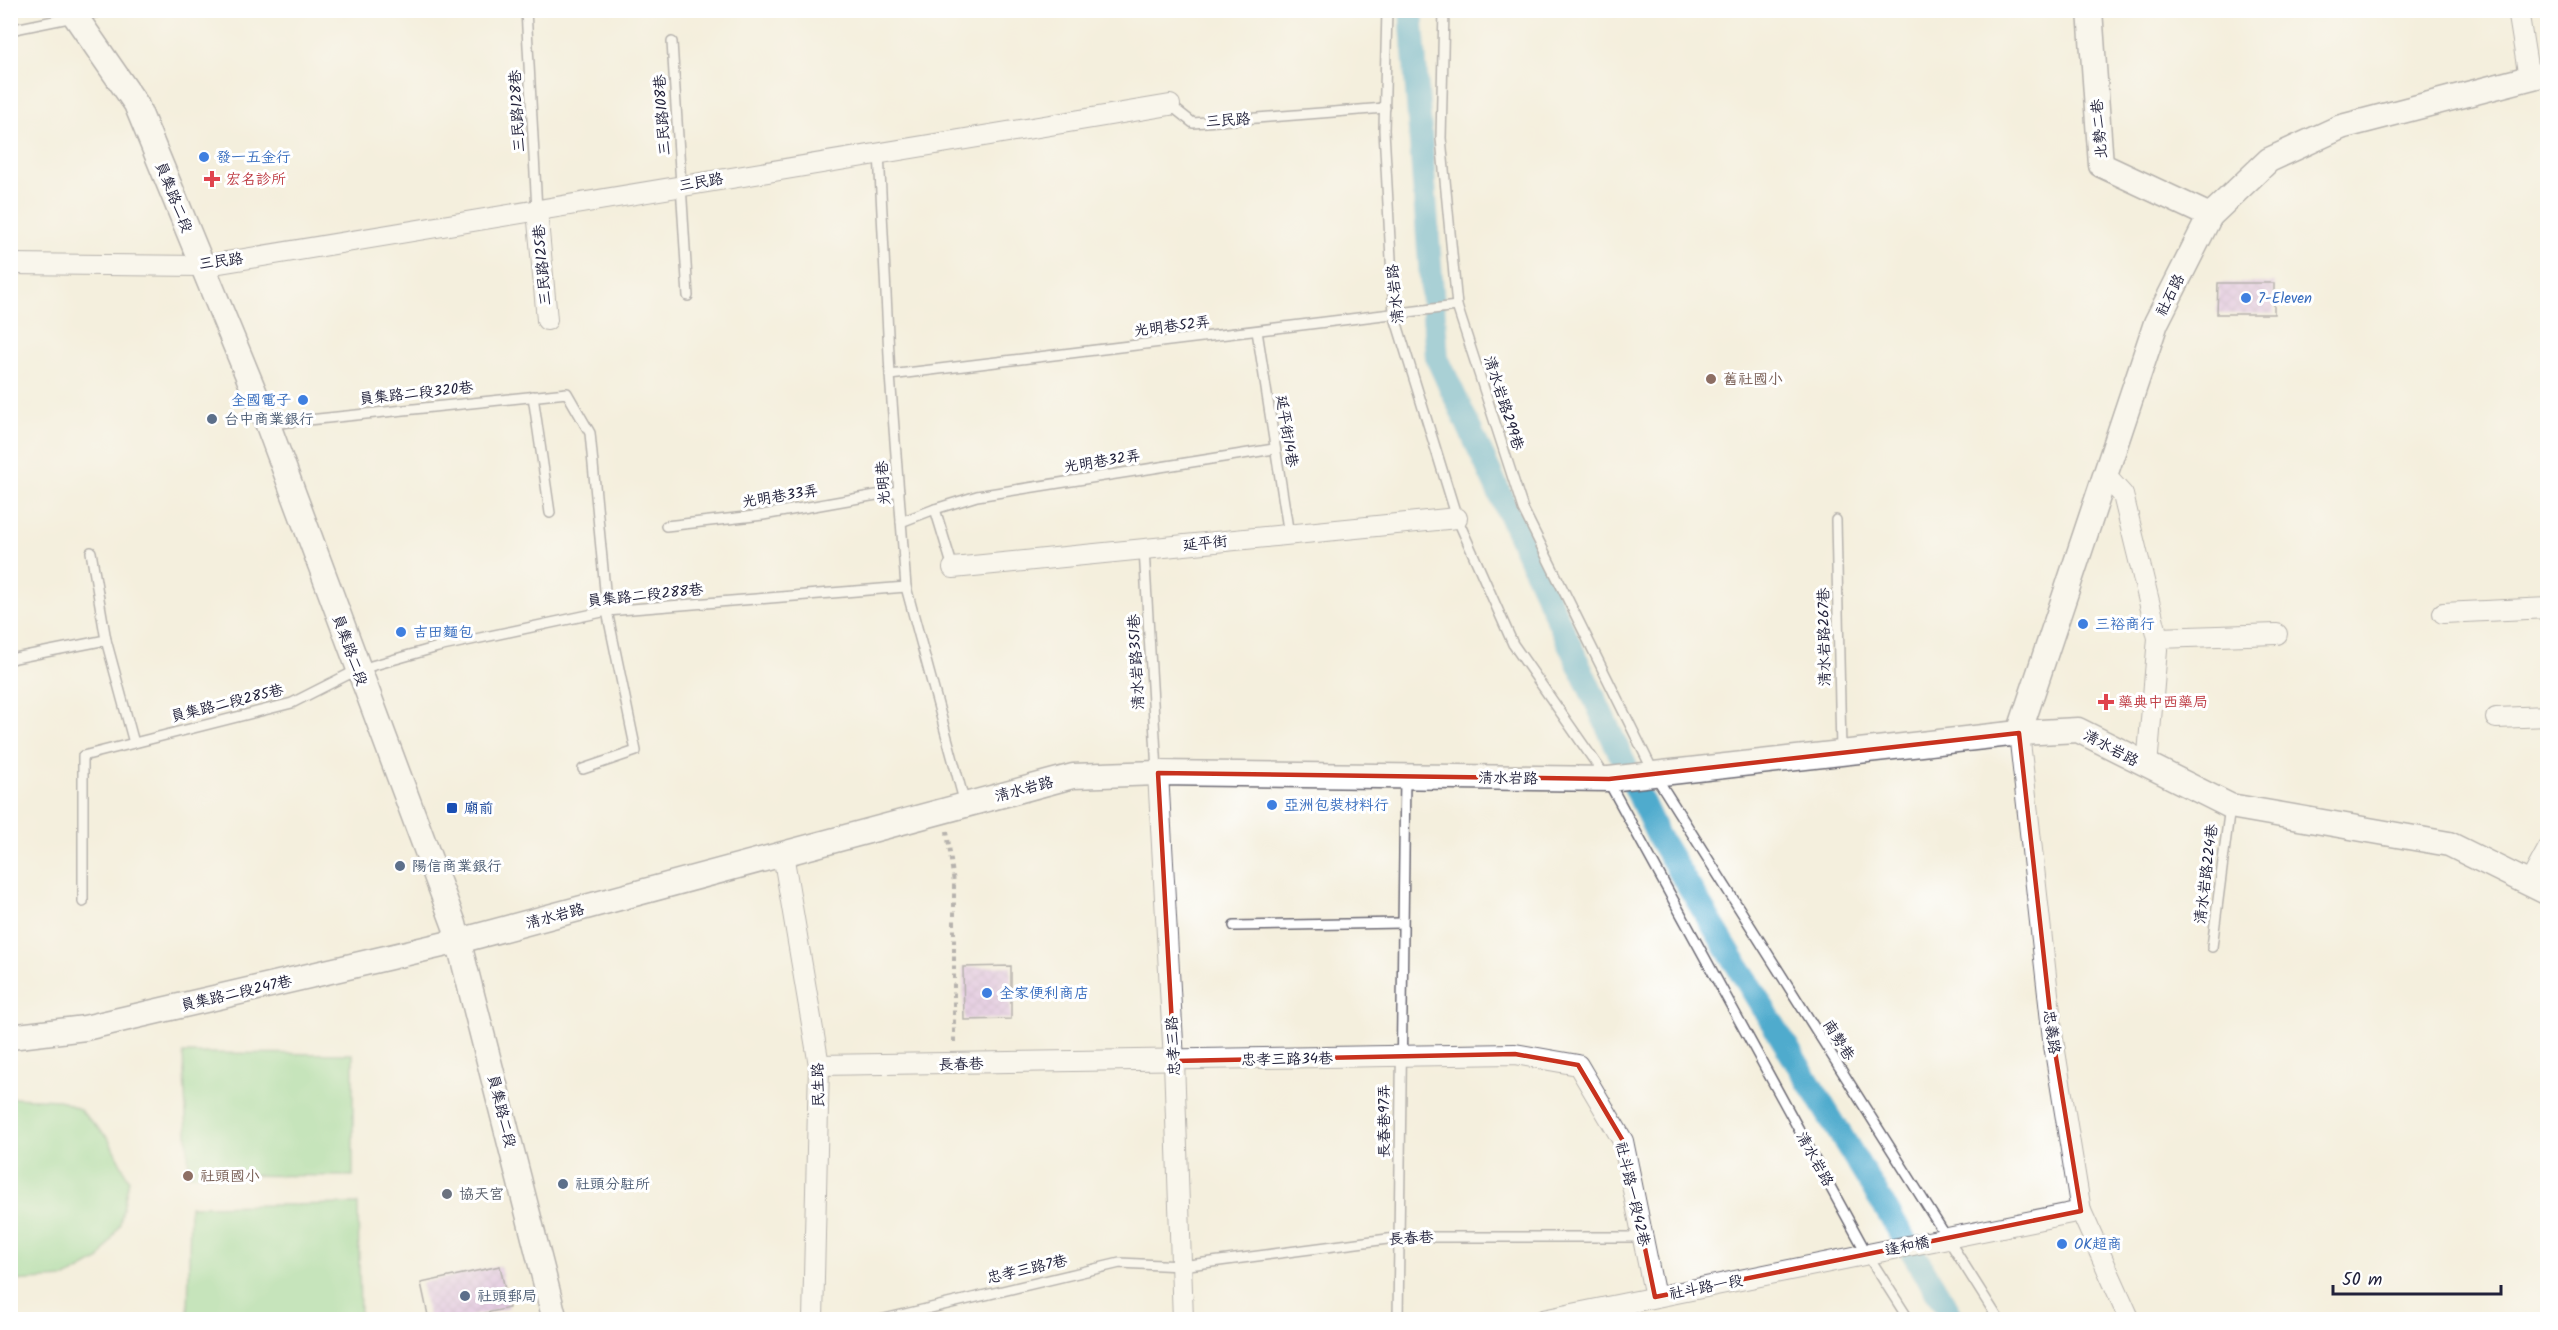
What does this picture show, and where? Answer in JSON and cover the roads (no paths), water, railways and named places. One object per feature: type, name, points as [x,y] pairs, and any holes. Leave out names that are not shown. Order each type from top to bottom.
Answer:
[{"type":"street","name":"北勢二巷","points":[[2090,10],[2101,165],[2210,216]]},
{"type":"street","points":[[2518,10],[2538,75]]},
{"type":"street","name":"員集路二段","points":[[73,14],[136,104],[268,425],[459,941],[555,1320]]},
{"type":"street","name":"社石路","points":[[2019,733],[2156,323],[2210,216],[2269,160],[2341,127],[2538,75]]},
{"type":"street","name":"三民路","points":[[10,264],[202,266],[1170,105]]},
{"type":"street","name":"三民路125巷","points":[[537,210],[547,320]]},
{"type":"street","points":[[2105,474],[2123,495],[2158,638],[2147,766]]},
{"type":"street","name":"延平街","points":[[953,568],[1457,518]]},
{"type":"street","points":[[2443,613],[2547,608]]},
{"type":"street","points":[[2158,638],[2277,634]]},
{"type":"street","points":[[2496,718],[2547,716]]},
{"type":"street","name":"清水岩路","points":[[459,941],[1073,776],[1158,773],[1608,779],[2019,733],[2078,730],[2230,806],[2449,844],[2538,888]]},
{"type":"street","name":"忠義路","points":[[2019,733],[2053,1039],[2081,1211],[2130,1320]]},
{"type":"street","name":"忠孝三路","points":[[1158,773],[1174,1061],[1183,1320]]},
{"type":"street","points":[[2538,888],[2547,849]]},
{"type":"street","name":"民生路","points":[[783,854],[819,1065],[813,1320]]},
{"type":"street","name":"員集路二段247巷","points":[[10,1037],[85,1028],[459,941]]},
{"type":"street","name":"社斗路一段42巷","points":[[1400,1058],[1515,1054],[1578,1065],[1623,1141],[1655,1297]]},
{"type":"street","name":"忠孝三路34巷","points":[[1174,1061],[1400,1058]]},
{"type":"street","name":"長春巷","points":[[819,1065],[1174,1061]]},
{"type":"street","points":[[1947,1238],[2081,1211]]},
{"type":"street","name":"逢和橋","points":[[1868,1254],[1947,1238]]},
{"type":"street","name":"社斗路一段","points":[[1543,1320],[1868,1254]]},
{"type":"lane","points":[[10,30],[73,14],[108,10]]},
{"type":"lane","name":"三民路128巷","points":[[526,10],[537,210]]},
{"type":"lane","name":"清水岩路","points":[[1387,10],[1385,108],[1395,314],[1457,518],[1513,644],[1608,779],[1868,1254],[1909,1320]]},
{"type":"lane","name":"清水岩路299巷","points":[[1444,10],[1440,138],[1456,306],[1523,509],[1654,775]]},
{"type":"lane","name":"三民路108巷","points":[[672,42],[688,296]]},
{"type":"lane","name":"三民路","points":[[1170,105],[1193,123],[1385,108]]},
{"type":"lane","name":"光明巷","points":[[879,152],[890,375],[906,587],[955,808]]},
{"type":"lane","name":"光明巷52弄","points":[[890,375],[1456,306]]},
{"type":"lane","name":"延平街14巷","points":[[1257,331],[1289,535]]},
{"type":"lane","name":"員集路二段320巷","points":[[268,425],[567,393],[590,432],[607,611]]},
{"type":"lane","points":[[533,396],[550,513]]},
{"type":"lane","name":"光明巷32弄","points":[[901,522],[977,496],[1274,449]]},
{"type":"lane","name":"光明巷33弄","points":[[666,526],[763,515],[899,491]]},
{"type":"lane","points":[[935,509],[953,568]]},
{"type":"lane","name":"清水岩路267巷","points":[[1836,519],[1841,753]]},
{"type":"lane","name":"清水岩路351巷","points":[[1144,549],[1158,773]]},
{"type":"lane","points":[[91,552],[106,640],[135,742]]},
{"type":"lane","name":"員集路二段288巷","points":[[357,670],[438,647],[607,611],[906,587]]},
{"type":"lane","points":[[583,769],[636,751],[607,611]]},
{"type":"lane","points":[[10,659],[106,640]]},
{"type":"lane","name":"員集路二段285巷","points":[[83,902],[83,756],[292,703],[357,670]]},
{"type":"lane","name":"南勢巷","points":[[1654,775],[1999,1320]]},
{"type":"lane","name":"長春巷97弄","points":[[1398,1320],[1405,776]]},
{"type":"lane","name":"清水岩路224巷","points":[[2212,947],[2230,806]]},
{"type":"lane","points":[[1234,926],[1402,923]]},
{"type":"lane","name":"長春巷","points":[[1181,1266],[1398,1237],[1643,1237]]},
{"type":"lane","name":"忠孝三路7巷","points":[[880,1320],[1120,1263],[1181,1266]]},
{"type":"waterway","points":[[1411,10],[1437,358],[1658,836],[1954,1320]]},
{"type":"place","name":"發一五金行","points":[[204,157]]},
{"type":"place","name":"宏名診所","points":[[212,179]]},
{"type":"place","name":"7-Eleven","points":[[2246,298]]},
{"type":"place","name":"舊社國小","points":[[1711,379]]},
{"type":"place","name":"全國電子","points":[[303,400]]},
{"type":"place","name":"台中商業銀行","points":[[212,419]]},
{"type":"place","name":"三裕商行","points":[[2083,624]]},
{"type":"place","name":"吉田麵包","points":[[401,632]]},
{"type":"place","name":"藥典中西藥局","points":[[2106,702]]},
{"type":"place","name":"亞洲包裝材料行","points":[[1272,805]]},
{"type":"place","name":"廟前","points":[[452,808]]},
{"type":"place","name":"陽信商業銀行","points":[[400,866]]},
{"type":"place","name":"全家便利商店","points":[[987,993]]},
{"type":"place","name":"社頭國小","points":[[188,1176]]},
{"type":"place","name":"社頭分駐所","points":[[563,1184]]},
{"type":"place","name":"協天宮","points":[[447,1194]]},
{"type":"place","name":"OK超商","points":[[2062,1244]]},
{"type":"place","name":"社頭郵局","points":[[465,1296]]}]
